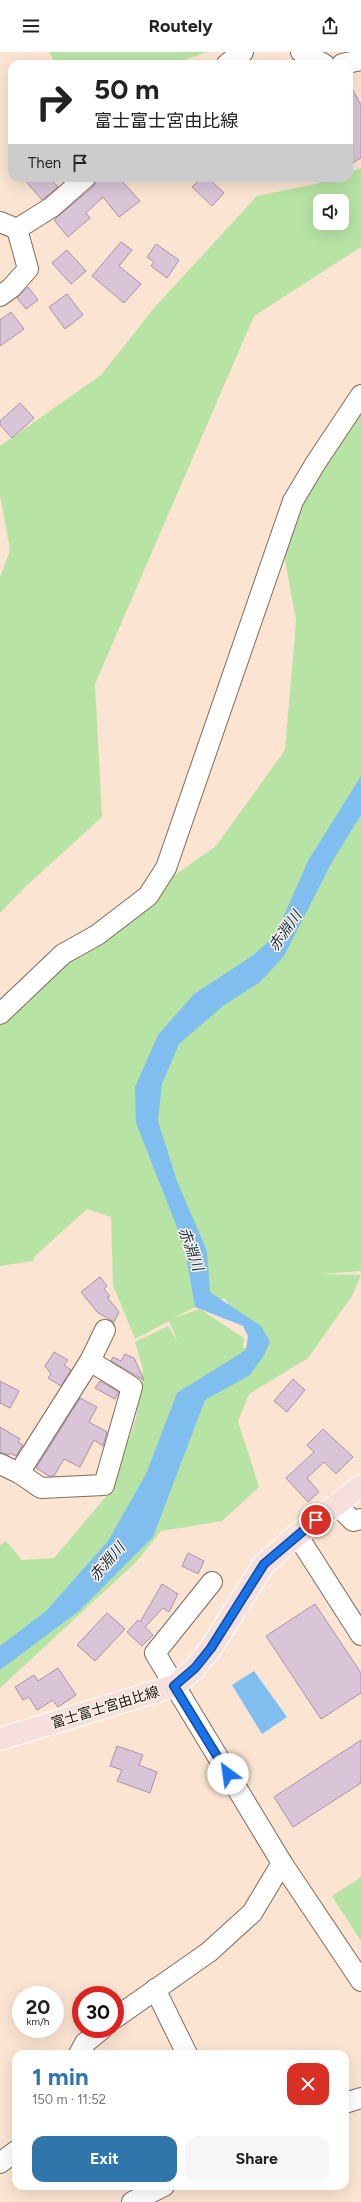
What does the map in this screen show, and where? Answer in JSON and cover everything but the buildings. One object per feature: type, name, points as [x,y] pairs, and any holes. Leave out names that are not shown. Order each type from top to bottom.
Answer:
[{"type":"main road","name":"富士富士宮由比線","points":[[0,1739],[174,1686],[195,1668],[211,1648],[264,1564],[297,1535],[361,1486]]},
{"type":"street","points":[[233,60],[243,52]]},
{"type":"street","points":[[301,52],[316,60]]},
{"type":"street","points":[[0,296],[11,288],[28,269],[8,226],[52,207],[80,182]]},
{"type":"street","points":[[0,1014],[63,954],[97,935],[148,896],[166,868],[293,501],[315,464],[361,395]]},
{"type":"street","points":[[19,1473],[90,1361],[105,1330]]},
{"type":"street","points":[[0,1464],[19,1473],[41,1488],[104,1484],[132,1387],[90,1361]]},
{"type":"street","points":[[336,1504],[353,1521],[361,1519]]},
{"type":"street","points":[[297,1535],[361,1635]]},
{"type":"street","points":[[212,1582],[155,1653],[282,1863],[361,1981]]},
{"type":"street","points":[[124,2012],[209,1952],[252,1913],[282,1863]]},
{"type":"street","points":[[156,1989],[185,2050]]},
{"type":"street","points":[[81,2050],[85,2043],[91,2038]]},
{"type":"street","points":[[349,2102],[361,2098]]},
{"type":"street","points":[[0,2163],[12,2154]]},
{"type":"street","points":[[132,2202],[156,2190]]},
{"type":"green space","points":[[49,52],[207,52],[184,60],[54,60]]},
{"type":"green space","points":[[361,168],[361,247],[254,316],[95,684],[102,817],[24,888],[0,913],[0,577],[10,550],[0,495],[0,446],[101,375],[154,308],[257,196],[322,182],[353,182],[353,171]]},
{"type":"green space","points":[[361,408],[361,1271],[322,1274],[361,1275],[352,1296],[308,1358],[249,1394],[238,1421],[259,1487],[222,1521],[161,1531],[137,1561],[0,1688],[0,1545],[6,1541],[22,1560],[54,1558],[109,1493],[117,1474],[136,1418],[143,1369],[135,1342],[168,1326],[178,1342],[169,1321],[135,1339],[113,1285],[111,1217],[87,1209],[34,1257],[33,1261],[0,1266],[0,1010],[63,954],[216,846],[285,750],[296,621],[284,554],[300,502]],"holes":[[[225,1299],[257,1346],[243,1348],[244,1338],[200,1309],[173,1318],[209,1300]]]},
{"type":"green space","points":[[361,1877],[361,1941],[332,1896]]},
{"type":"water","name":"赤淵川","points":[[361,776],[361,815],[333,860],[284,956],[260,982],[223,1006],[179,1044],[162,1084],[158,1121],[177,1181],[207,1251],[210,1292],[261,1326],[270,1342],[264,1355],[250,1375],[205,1400],[153,1537],[79,1611],[0,1670],[0,1646],[46,1611],[108,1541],[146,1474],[177,1393],[246,1350],[248,1336],[243,1326],[195,1307],[184,1245],[136,1123],[135,1087],[158,1035],[194,994],[252,956],[275,936],[308,861]]},
{"type":"water","points":[[254,1671],[287,1717],[262,1734],[232,1685]]},
{"type":"route","points":[[228,1774],[174,1686],[195,1668],[211,1648],[251,1582],[264,1564],[281,1548],[316,1520]]}]
